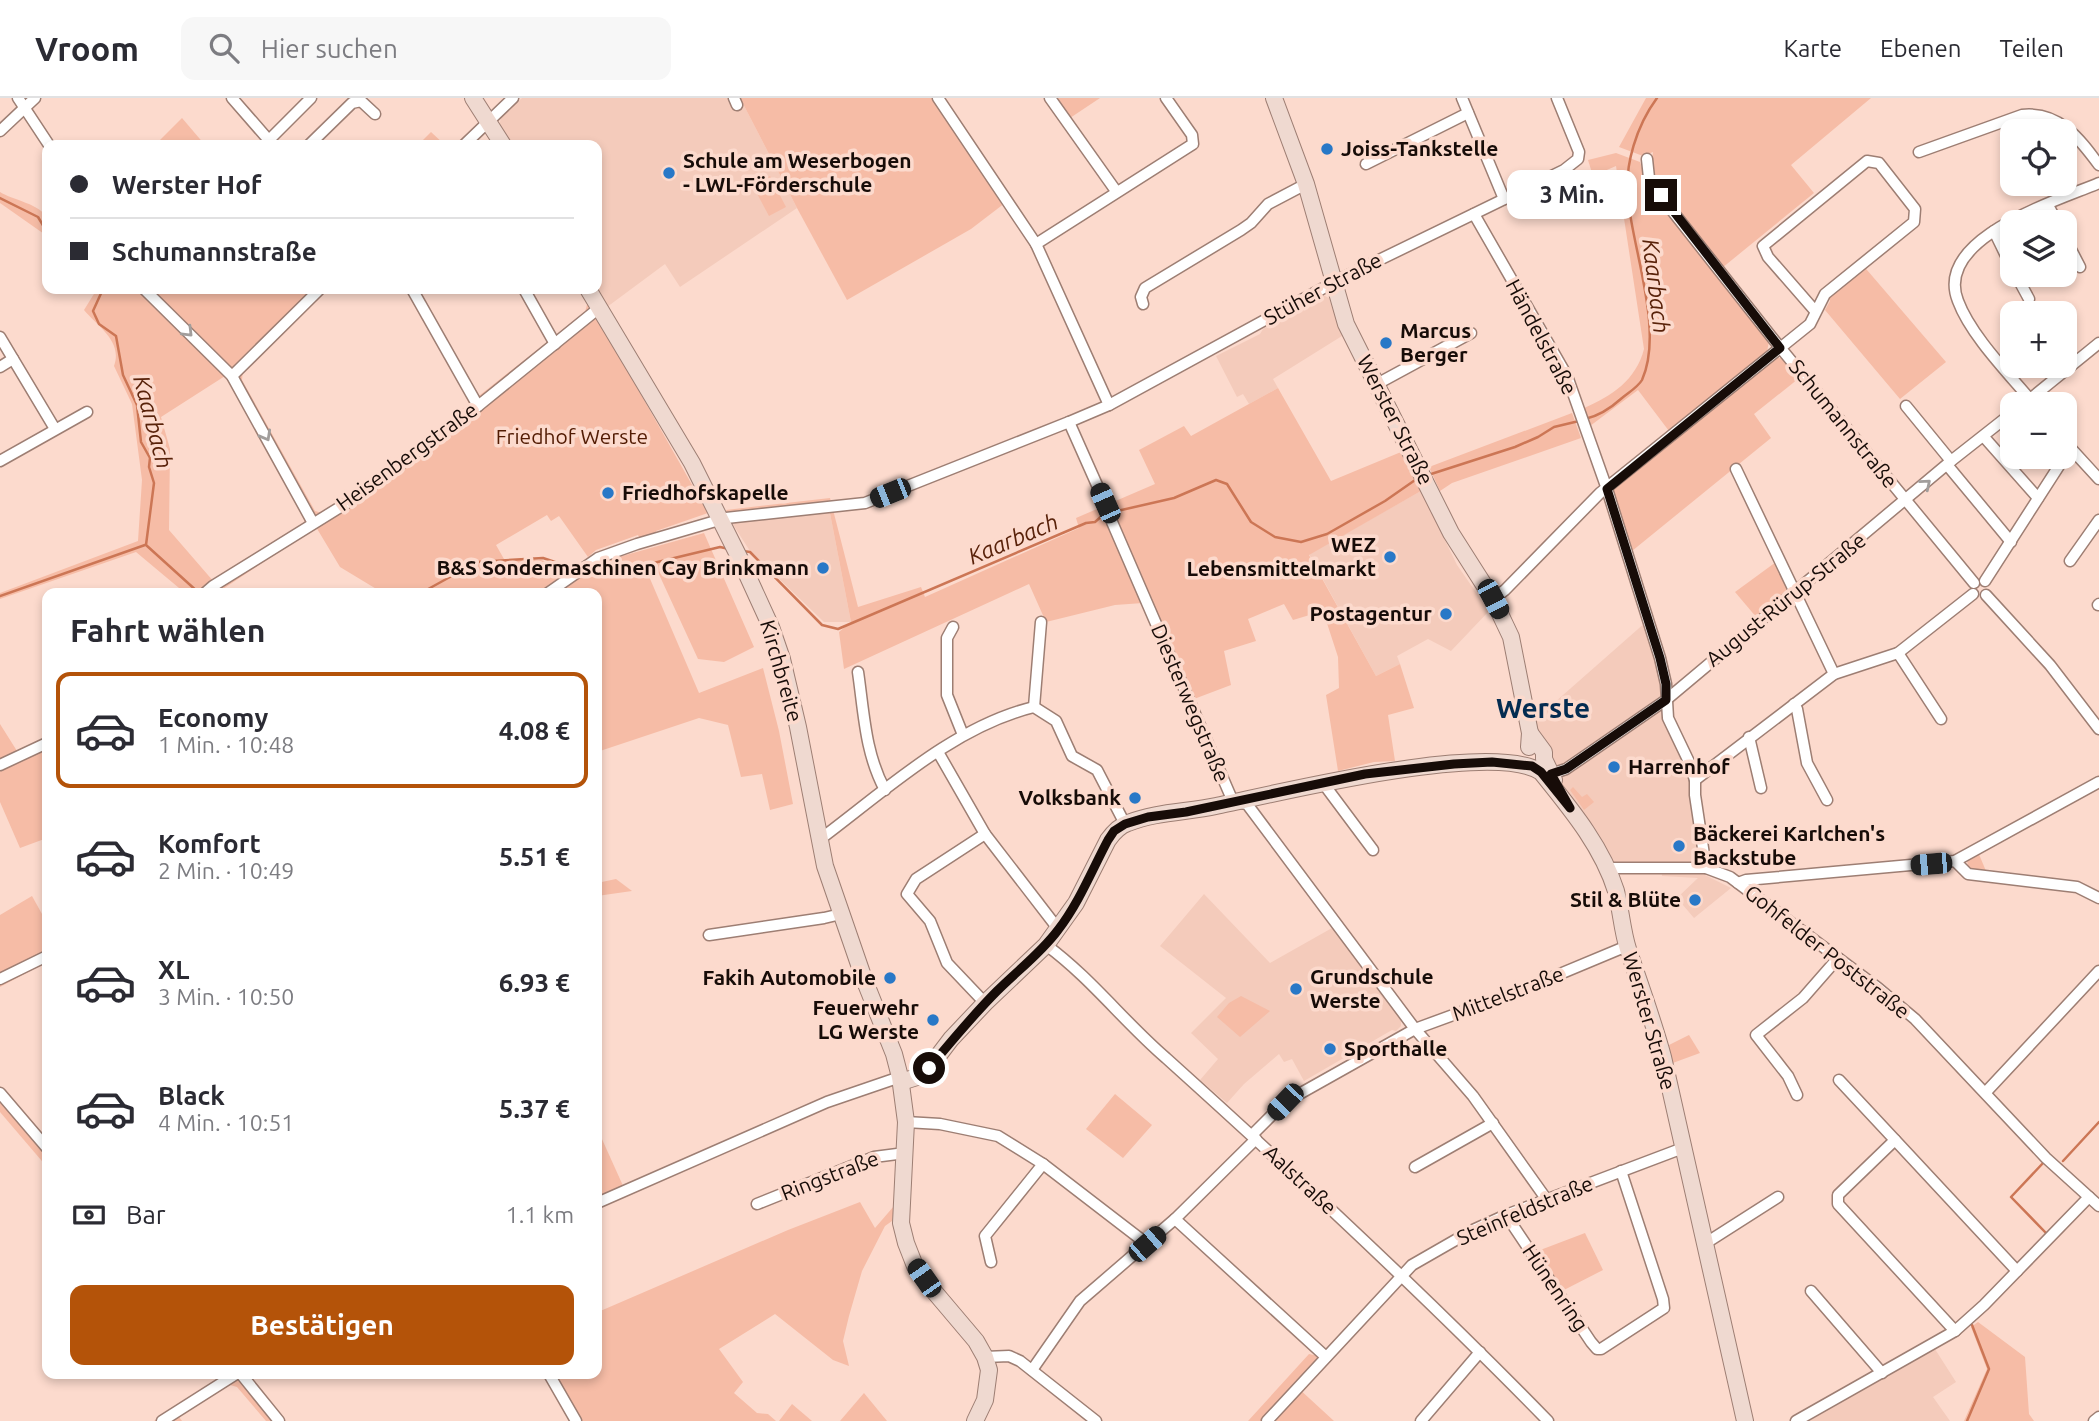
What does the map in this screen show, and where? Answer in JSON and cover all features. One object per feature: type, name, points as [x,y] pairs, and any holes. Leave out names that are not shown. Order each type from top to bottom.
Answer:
[{"type":"street","points":[[0,131],[22,103],[35,98]]},
{"type":"street","points":[[232,98],[266,140]]},
{"type":"street","points":[[273,140],[310,98]]},
{"type":"street","points":[[473,98],[500,140]]},
{"type":"street","points":[[469,140],[513,98]]},
{"type":"street","points":[[938,98],[1036,244],[1109,405]]},
{"type":"street","points":[[1050,98],[1116,191]]},
{"type":"street","points":[[1036,244],[1193,144],[1192,135],[1166,98]]},
{"type":"street","name":"Werster Straße","points":[[1274,98],[1306,184],[1346,324],[1457,544],[1499,594],[1513,644],[1535,755],[1541,772],[1591,839],[1616,891],[1627,946],[1654,1021],[1745,1421]]},
{"type":"street","points":[[1462,98],[1504,199]]},
{"type":"street","name":"Stüher Straße","points":[[554,588],[597,558],[720,520],[865,503],[1109,405],[1333,282],[1564,170],[1578,159],[1575,139],[1557,98]]},
{"type":"street","points":[[314,140],[352,103],[361,101],[375,114]]},
{"type":"street","points":[[22,103],[46,140]]},
{"type":"street","points":[[1366,164],[1468,113]]},
{"type":"street","points":[[1919,152],[2032,114],[2054,120],[2077,135],[2099,165]]},
{"type":"street","name":"Schumannstraße","points":[[1647,159],[1652,183],[1780,348],[1977,586]]},
{"type":"street","points":[[1499,594],[1600,493],[1810,324],[1816,312],[1825,294],[1914,222],[1915,209],[1878,163],[1867,161],[1763,246],[1768,257],[1816,312]]},
{"type":"street","points":[[2021,392],[1968,323],[1954,287],[1959,262],[1993,231],[2099,183]]},
{"type":"street","points":[[1143,304],[1141,298],[1144,288],[1241,230],[1268,204],[1306,184]]},
{"type":"street","points":[[2048,205],[2051,210]]},
{"type":"street","name":"Händelstraße","points":[[1474,214],[1567,376],[1607,489],[1660,658],[1666,684],[1668,718],[1695,780],[1706,868]]},
{"type":"street","points":[[1993,231],[2000,245]]},
{"type":"street","points":[[2077,261],[2080,267]]},
{"type":"street","points":[[2022,287],[2029,299]]},
{"type":"street","points":[[149,294],[232,376],[313,523]]},
{"type":"street","points":[[232,376],[315,294]]},
{"type":"street","points":[[415,294],[478,406]]},
{"type":"street","points":[[527,294],[555,344]]},
{"type":"street","name":"Kirchbreite","points":[[591,294],[692,463],[771,628],[782,659],[798,727],[818,839],[841,914],[901,1079]]},
{"type":"street","name":"Heisenbergstraße","points":[[213,588],[358,496],[478,406],[599,308]]},
{"type":"street","points":[[1377,384],[1471,333]]},
{"type":"street","points":[[0,337],[55,429]]},
{"type":"street","points":[[2042,392],[2099,343]]},
{"type":"street","points":[[0,366],[13,359]]},
{"type":"street","points":[[1906,406],[2011,542]]},
{"type":"street","points":[[0,461],[87,412]]},
{"type":"street","points":[[1069,422],[1105,503]]},
{"type":"street","name":"August-Rürup-Straße","points":[[1535,755],[1566,769],[1666,700],[2000,423]]},
{"type":"street","points":[[1984,437],[2038,498]]},
{"type":"street","points":[[2077,456],[2099,479]]},
{"type":"street","points":[[1736,469],[1834,674]]},
{"type":"street","points":[[1695,780],[1834,674],[1898,653],[1977,586],[2011,542],[2057,469]]},
{"type":"street","points":[[2070,561],[2099,520]]},
{"type":"street","name":"Diesterwegstraße","points":[[1112,522],[1225,785],[1235,802],[1247,804],[1415,1029],[1469,1091],[1547,1199]]},
{"type":"street","points":[[1977,586],[2050,665],[2099,729]]},
{"type":"street","points":[[1034,707],[1041,622]]},
{"type":"street","points":[[953,627],[947,638],[947,695],[963,735]]},
{"type":"street","points":[[1898,653],[1941,719]]},
{"type":"street","points":[[858,672],[866,734],[874,769],[885,790]]},
{"type":"street","points":[[1794,704],[1807,763],[1827,800]]},
{"type":"street","points":[[818,839],[963,735],[1015,712],[1034,707],[1056,721],[1072,756],[1097,770],[1125,824]]},
{"type":"street","points":[[1749,737],[1761,788]]},
{"type":"street","points":[[0,765],[42,745]]},
{"type":"street","points":[[938,752],[985,834],[1059,930]]},
{"type":"street","points":[[602,1201],[827,1102],[901,1079],[917,1077],[929,1068],[951,1039],[985,1003],[1059,930],[1108,840],[1114,831],[1125,824],[1148,817],[1235,802],[1365,774],[1492,762],[1535,755]]},
{"type":"street","points":[[1738,883],[1746,880],[1955,861],[2099,782]]},
{"type":"street","points":[[1323,783],[1373,850]]},
{"type":"street","points":[[985,834],[916,879],[907,894],[930,920],[947,963],[985,1003]]},
{"type":"street","points":[[1955,861],[1968,874],[2077,887],[2099,898]]},
{"type":"street","name":"Gohfelder Poststraße","points":[[1607,868],[1706,868],[1731,877],[1878,988],[1914,1019],[2046,1158],[2098,1205]]},
{"type":"street","points":[[709,935],[841,914]]},
{"type":"street","name":"Aalstraße","points":[[1046,945],[1078,970],[1150,1044],[1402,1274],[1548,1421]]},
{"type":"street","name":"Mittelstraße","points":[[1032,1370],[1080,1301],[1175,1219],[1285,1102],[1415,1029],[1524,989],[1627,946]]},
{"type":"street","points":[[0,979],[42,958]]},
{"type":"street","points":[[1797,1095],[1788,1076],[1756,1035],[1803,998],[1838,958]]},
{"type":"street","points":[[1986,1093],[2099,971]]},
{"type":"street","name":"Ringstraße","points":[[901,1079],[906,1122],[901,1223],[915,1266],[976,1341],[985,1357]]},
{"type":"street","points":[[1839,1080],[2017,1271]]},
{"type":"street","points":[[0,1093],[42,1142]]},
{"type":"street","points":[[906,1122],[940,1124],[998,1136],[1043,1164],[1147,1244]]},
{"type":"street","points":[[1415,1167],[1493,1123]]},
{"type":"street","points":[[1895,1140],[1838,1195],[1838,1204],[1955,1331]]},
{"type":"street","name":"Steinfeldstraße","points":[[1267,1421],[1412,1265],[1473,1230],[1506,1215],[1683,1148]]},
{"type":"street","name":"Ringstraße","points":[[757,1204],[874,1157],[905,1153]]},
{"type":"street","points":[[991,1262],[985,1236],[1043,1164]]},
{"type":"street","name":"Hünenring","points":[[1506,1215],[1591,1342],[1597,1349],[1601,1349],[1664,1308],[1621,1171]]},
{"type":"street","points":[[1796,1421],[1955,1331],[2089,1197]]},
{"type":"street","points":[[1706,1243],[1778,1198]]},
{"type":"street","points":[[1175,1219],[1326,1357]]},
{"type":"street","points":[[1811,1290],[1882,1373]]},
{"type":"street","points":[[1421,1421],[1480,1352]]},
{"type":"street","points":[[975,1421],[985,1400],[989,1382],[985,1357],[1009,1356],[1032,1370],[1096,1421]]},
{"type":"street","points":[[162,1421],[230,1379]]},
{"type":"street","points":[[242,1379],[279,1421]]},
{"type":"street","points":[[552,1379],[576,1421]]},
{"type":"street","points":[[2094,1421],[2099,1417]]},
{"type":"shaded area","points":[[522,98],[740,98],[797,208],[680,287],[665,264],[607,307],[600,294],[602,294],[602,140],[508,140],[499,126],[501,118]]},
{"type":"shaded area","points":[[1323,295],[1329,298],[1342,336],[1273,379],[1278,388],[1249,404],[1243,394],[1237,397],[1216,356],[1260,334],[1263,329]]},
{"type":"shaded area","points":[[1421,491],[1457,565],[1489,611],[1451,651],[1428,639],[1397,656],[1400,664],[1376,676],[1309,554]]},
{"type":"shaded area","points":[[829,508],[851,622],[824,622],[750,551],[730,520]]},
{"type":"shaded area","points":[[1646,622],[1692,780],[1704,855],[1703,874],[1731,888],[1694,918],[1677,898],[1698,878],[1662,876],[1661,867],[1609,867],[1571,807],[1529,725]]},
{"type":"shaded area","name":"Grundschule Werste","points":[[1204,894],[1270,963],[1332,928],[1401,1018],[1401,1026],[1304,1081],[1292,1059],[1284,1062],[1279,1054],[1244,1084],[1227,1103],[1200,1080],[1218,1059],[1191,1033],[1226,998],[1160,946]]},
{"type":"shaded area","points":[[1933,1346],[1956,1382],[1933,1397],[1950,1421],[1800,1421]]},
{"type":"green space","points":[[740,98],[934,98],[1005,203],[971,229],[847,300]]},
{"type":"green space","points":[[1056,98],[1100,98],[1070,118]]},
{"type":"green space","points":[[1646,98],[1871,98],[1791,165],[1814,193],[1722,268],[1655,181],[1651,167],[1653,152],[1643,156],[1619,147]]},
{"type":"green space","points":[[182,118],[201,140],[160,140]]},
{"type":"green space","points":[[431,132],[440,140],[423,140]]},
{"type":"green space","points":[[1616,153],[1640,162],[1648,185],[1769,341],[1767,352],[1669,431],[1638,390],[1590,426],[1584,408],[1622,386],[1635,370],[1644,349],[1616,166],[1593,176],[1588,160]]},
{"type":"green space","points":[[770,176],[786,207],[769,216],[753,186]]},
{"type":"green space","points":[[0,192],[39,210],[42,212],[42,232],[0,203]]},
{"type":"green space","points":[[1861,263],[1946,362],[1900,399],[1825,310],[1830,301],[1829,296]]},
{"type":"green space","name":"Friedhof Werste","points":[[94,294],[310,294],[243,370],[242,380],[315,511],[322,513],[379,475],[585,312],[588,301],[708,513],[656,531],[656,535],[640,539],[638,535],[596,550],[588,557],[559,516],[551,521],[547,515],[496,545],[504,559],[541,560],[572,569],[547,588],[375,588],[340,567],[316,527],[224,588],[179,588],[136,552],[0,599],[0,593],[138,541],[142,480],[132,404],[114,366],[115,349],[102,329],[84,310]],"holes":[[[225,376],[305,517],[304,525],[214,582],[169,530],[170,449],[161,417]]]},
{"type":"green space","points":[[1771,358],[1782,358],[1798,379],[1754,414],[1771,438],[1632,551],[1612,489]]},
{"type":"green space","points":[[1278,388],[1331,481],[1401,452],[1421,491],[1309,555],[1376,676],[1400,664],[1414,708],[1388,715],[1395,761],[1374,762],[1338,771],[1326,695],[1339,688],[1338,657],[1323,611],[1293,620],[1284,604],[1248,619],[1256,641],[1224,651],[1231,685],[1194,699],[1143,603],[1115,605],[1046,622],[1029,584],[844,669],[839,632],[851,622],[829,508],[730,520],[726,510],[830,498],[858,607],[921,587],[925,597],[1079,528],[1076,518],[1155,484],[1139,450],[1184,426],[1191,436]]},
{"type":"green space","points":[[1572,413],[1581,438],[1452,483],[1440,491],[1429,467]]},
{"type":"green space","points":[[704,533],[754,647],[724,662],[698,659],[657,570],[648,574],[699,693],[763,668],[793,804],[770,810],[762,774],[741,777],[728,725],[699,718],[602,750],[602,588],[563,588],[601,562]]},
{"type":"green space","points":[[1776,562],[1787,593],[1757,618],[1735,592]]},
{"type":"green space","points":[[0,724],[17,751],[42,739],[42,840],[20,848],[0,802]]},
{"type":"green space","points":[[1573,787],[1582,797],[1587,794],[1594,802],[1584,810],[1570,790]]},
{"type":"green space","points":[[1978,852],[1986,871],[1968,868],[1967,859]]},
{"type":"green space","points":[[616,879],[632,891],[602,895],[602,882]]},
{"type":"green space","points":[[32,896],[42,914],[42,965],[0,987],[0,915]]},
{"type":"green space","points":[[1241,996],[1270,1011],[1240,1037],[1217,1017],[1229,1003]]},
{"type":"green space","points":[[1689,1035],[1700,1053],[1670,1064],[1665,1047]]},
{"type":"green space","points":[[0,1087],[42,1136],[42,1161],[0,1112]]},
{"type":"green space","points":[[1115,1094],[1152,1125],[1123,1158],[1086,1129]]},
{"type":"green space","points":[[602,1139],[624,1188],[602,1197]]},
{"type":"green space","points":[[860,1202],[875,1228],[894,1206],[892,1221],[885,1226],[862,1271],[849,1316],[843,1341],[849,1366],[833,1360],[775,1314],[719,1349],[743,1382],[734,1393],[757,1413],[768,1414],[776,1421],[569,1421],[546,1379],[602,1379],[602,1310]]},
{"type":"green space","points":[[1585,1233],[1603,1270],[1562,1291],[1535,1252]]},
{"type":"green space","points":[[1978,1322],[2025,1357],[2029,1414],[2034,1421],[1964,1421],[1987,1369],[1971,1327]]},
{"type":"green space","points":[[1309,1354],[1323,1357],[1297,1387],[1334,1421],[1248,1421]]},
{"type":"green space","points":[[221,1379],[251,1379],[285,1421],[266,1421],[237,1387],[230,1385],[179,1417],[182,1421],[154,1421]]},
{"type":"green space","points":[[864,1393],[887,1421],[840,1421]]},
{"type":"green space","points":[[792,1404],[812,1421],[779,1421]]},
{"type":"waterway","name":"Kaarbach","points":[[1585,419],[1605,411],[1635,387],[1642,380],[1648,360],[1649,315],[1627,186],[1630,159],[1638,133],[1657,98]]},
{"type":"waterway","name":"Kaarbach","points":[[0,198],[38,217],[42,224]]},
{"type":"waterway","name":"Kaarbach","points":[[101,294],[93,311],[99,324],[116,336],[123,375],[137,405],[141,442],[150,458],[149,467],[154,483],[146,545],[193,588]]},
{"type":"waterway","name":"Kaarbach","points":[[1428,475],[1515,447],[1554,427],[1579,421]]},
{"type":"waterway","name":"Kaarbach","points":[[743,551],[750,552],[822,625],[838,629],[1086,523],[1095,522],[1104,514],[1174,498],[1216,480],[1227,484],[1251,522],[1275,537],[1301,542],[1327,534],[1385,501],[1418,478]]},
{"type":"waterway","points":[[0,596],[145,545]]},
{"type":"waterway","name":"Kaarbach","points":[[585,572],[616,572],[720,547],[729,549]]},
{"type":"waterway","name":"Kaarbach","points":[[430,588],[477,562],[543,558],[576,569]]},
{"type":"waterway","points":[[2063,1161],[2099,1122]]},
{"type":"waterway","points":[[2044,1162],[2011,1197],[2046,1233]]},
{"type":"waterway","points":[[1967,1421],[1989,1369],[1972,1325]]},
{"type":"place","name":"Joiss-Tankstelle","points":[[1327,149]]},
{"type":"place","name":"Schule am Weserbogen - LWL-Förderschule","points":[[669,173]]},
{"type":"place","name":"Marcus Berger","points":[[1386,343]]},
{"type":"place","name":"Friedhofskapelle","points":[[608,493]]},
{"type":"place","name":"WEZ Lebensmittelmarkt","points":[[1390,557]]},
{"type":"place","name":"B&S Sondermaschinen Cay Brinkmann","points":[[823,568]]},
{"type":"place","name":"Postagentur","points":[[1446,614]]},
{"type":"place","name":"Harrenhof","points":[[1614,767]]},
{"type":"place","name":"Volksbank","points":[[1135,798]]},
{"type":"place","name":"Bäckerei Karlchen's Backstube","points":[[1679,846]]},
{"type":"place","name":"Stil & Blüte","points":[[1695,900]]},
{"type":"place","name":"Fakih Automobile","points":[[890,978]]},
{"type":"place","name":"Grundschule Werste","points":[[1296,989]]},
{"type":"place","name":"Feuerwehr LG Werste","points":[[933,1020]]},
{"type":"place","name":"Sporthalle","points":[[1330,1049]]},
{"type":"district","name":"Werste","points":[[1543,708]]},
{"type":"route","points":[[929,1068],[951,1039],[1059,930],[1108,840],[1114,831],[1125,824],[1148,817],[1186,812],[1365,774],[1492,762],[1532,766],[1541,772],[1570,808],[1551,774],[1566,769],[1666,700],[1666,684],[1660,658],[1607,489],[1780,348],[1661,195]]}]
